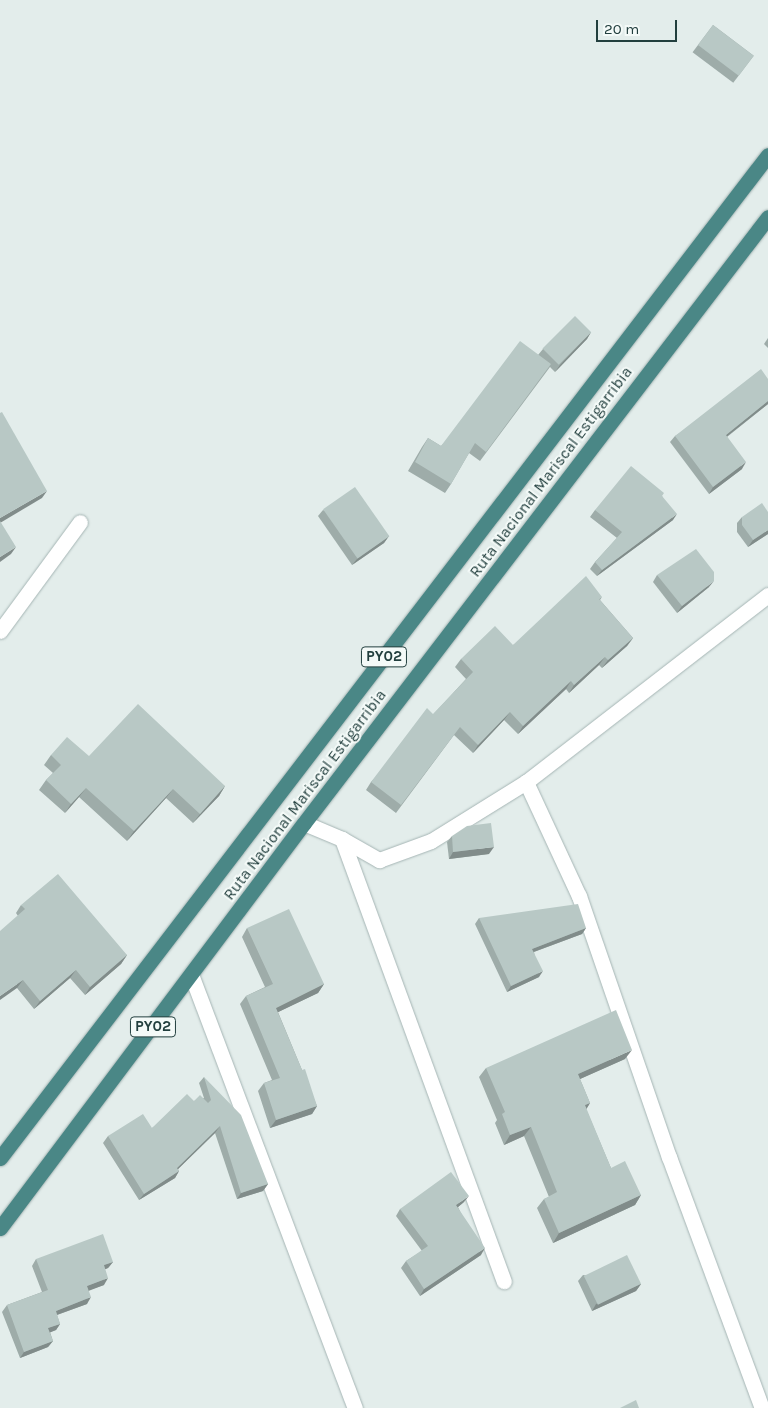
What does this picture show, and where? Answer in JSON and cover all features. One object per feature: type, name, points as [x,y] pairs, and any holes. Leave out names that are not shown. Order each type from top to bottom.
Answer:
[{"type":"highway","name":"Ruta Nacional Mariscal Estigarribia","points":[[0,1158],[768,155]]},
{"type":"highway","name":"Ruta Nacional Mariscal Estigarribia","points":[[0,1228],[192,977],[304,823],[768,217]]},
{"type":"street","points":[[0,631],[80,522]]},
{"type":"street","points":[[304,823],[342,839],[379,860],[431,841],[526,782],[768,595]]},
{"type":"street","points":[[526,782],[579,896],[669,1157],[762,1408]]},
{"type":"street","points":[[342,839],[504,1281]]},
{"type":"street","points":[[192,977],[355,1408]]},
{"type":"building","points":[[713,25],[754,56],[739,76],[698,45]]},
{"type":"building","points":[[575,316],[591,332],[559,365],[542,349]]},
{"type":"building","points":[[520,341],[551,364],[486,452],[475,443],[451,484],[415,462],[428,438],[441,446]]},
{"type":"building","points":[[761,369],[768,379],[768,401],[726,435],[746,462],[713,487],[675,436]]},
{"type":"building","points":[[2,412],[47,491],[0,518],[0,413]]},
{"type":"building","points":[[631,466],[664,493],[662,496],[677,514],[602,570],[595,562],[622,532],[595,510]]},
{"type":"building","points":[[355,487],[389,536],[357,559],[323,509]]},
{"type":"building","points":[[762,503],[768,512],[768,530],[753,540],[742,525],[742,517]]},
{"type":"building","points":[[0,521],[16,547],[0,557]]},
{"type":"building","points":[[696,549],[714,572],[714,581],[682,606],[657,575]]},
{"type":"building","points":[[586,576],[602,597],[599,599],[633,638],[608,660],[605,657],[574,685],[571,681],[523,726],[510,712],[478,745],[460,727],[401,805],[371,782],[427,708],[433,714],[473,672],[461,659],[495,626],[513,645]]},
{"type":"building","points":[[138,704],[225,786],[200,814],[173,789],[134,831],[86,788],[71,804],[46,780],[61,765],[51,755],[67,737],[89,756]]},
{"type":"building","points":[[491,823],[494,847],[453,852],[452,836],[467,826]]},
{"type":"building","points":[[58,874],[127,955],[90,987],[76,970],[40,1001],[23,980],[0,996],[0,931],[25,909],[21,905]]},
{"type":"building","points":[[578,904],[586,928],[532,949],[543,971],[511,986],[479,918]]},
{"type":"building","points":[[289,909],[324,984],[276,1008],[302,1070],[305,1069],[317,1106],[276,1120],[264,1083],[280,1078],[246,996],[273,984],[247,928]]},
{"type":"building","points":[[616,1010],[632,1050],[578,1074],[590,1103],[585,1105],[611,1168],[625,1161],[641,1195],[559,1233],[544,1199],[557,1192],[531,1127],[510,1135],[502,1114],[505,1112],[486,1068]]},
{"type":"building","points":[[204,1077],[241,1115],[268,1184],[241,1193],[220,1126],[177,1168],[179,1171],[144,1194],[108,1136],[143,1114],[152,1128],[187,1094],[194,1101],[200,1095],[208,1103],[211,1100]]},
{"type":"building","points":[[451,1172],[469,1196],[456,1205],[485,1248],[424,1289],[406,1261],[428,1246],[400,1209]]},
{"type":"building","points":[[103,1234],[113,1262],[104,1265],[108,1278],[87,1286],[91,1297],[56,1311],[60,1324],[48,1328],[53,1341],[24,1352],[7,1305],[48,1290],[36,1259]]},
{"type":"building","points":[[627,1255],[641,1284],[598,1305],[584,1276]]},
{"type":"building","points":[[636,1400],[639,1408],[620,1408]]}]
